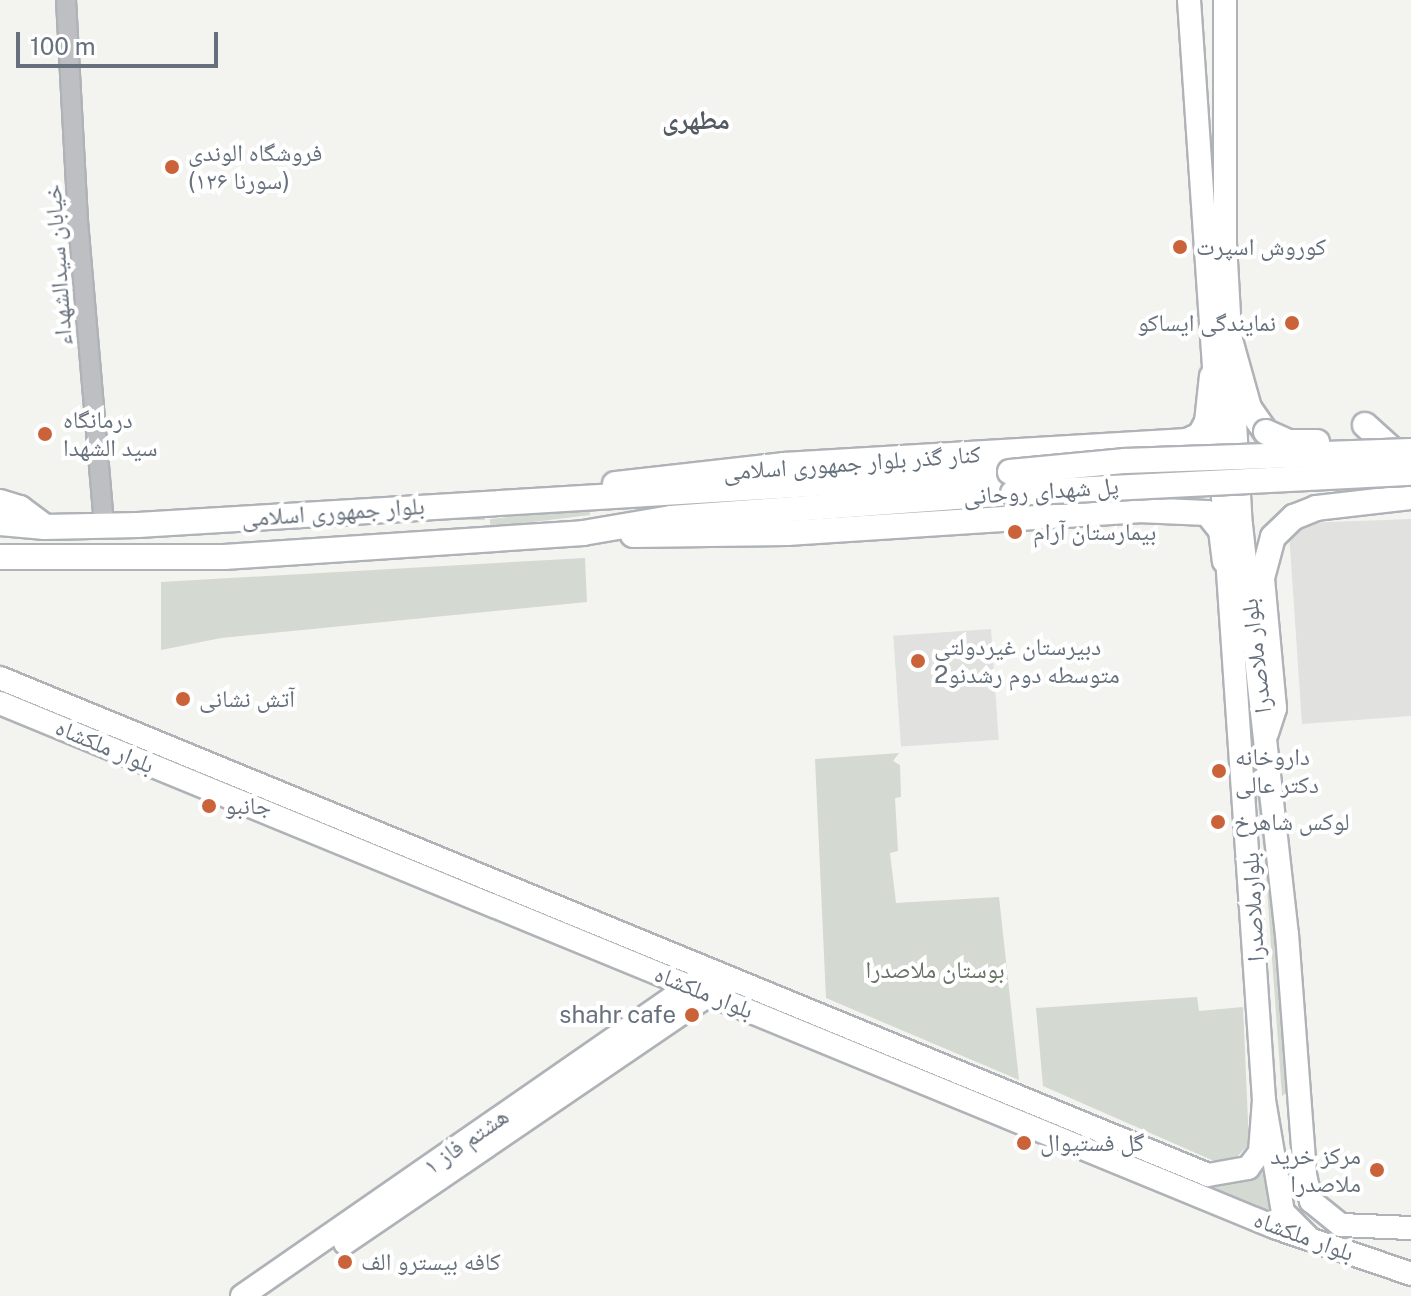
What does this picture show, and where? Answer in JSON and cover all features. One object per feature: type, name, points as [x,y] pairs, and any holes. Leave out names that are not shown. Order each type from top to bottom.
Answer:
[{"type":"main road","points":[[1189,0],[1225,561]]},
{"type":"main road","name":"بلوار ملاصدرا","points":[[1225,0],[1227,329],[1241,525],[1266,733],[1305,1175],[1311,1201],[1341,1225],[1411,1228]]},
{"type":"main road","points":[[1227,329],[1245,397],[1266,432],[1308,443],[1411,435]]},
{"type":"main road","name":"کنار گذر بلوار جمهوری اسلامی","points":[[570,498],[622,481],[784,465],[1136,445],[1200,435],[1207,422],[1212,376]]},
{"type":"main road","points":[[1365,425],[1411,466]]},
{"type":"main road","points":[[1136,445],[1162,456],[1170,485],[1161,503],[1138,510]]},
{"type":"main road","name":"پل شهدای روحانی","points":[[672,507],[1125,461],[1411,451]]},
{"type":"main road","name":"پل شهدای روحانی","points":[[672,507],[1194,480],[1411,473]]},
{"type":"main road","points":[[1266,733],[1274,708],[1262,578],[1268,546],[1279,528],[1316,508],[1411,497]]},
{"type":"main road","name":"بلوار جمهوری اسلامی","points":[[0,523],[45,527],[104,526],[570,498],[672,507]]},
{"type":"main road","points":[[0,502],[20,508],[45,527]]},
{"type":"main road","name":"بلوار جمهوری اسلامی","points":[[0,554],[33,559],[194,558],[583,533],[672,507]]},
{"type":"main road","points":[[583,533],[687,537],[1138,510],[1207,513],[1221,530],[1225,561]]},
{"type":"main road","points":[[191,522],[182,542],[194,558]]},
{"type":"main road","name":"بلوارملاصدرا","points":[[1225,561],[1264,1100],[1283,1212],[1311,1240]]},
{"type":"main road","name":"بلوار ملکشاه","points":[[0,678],[67,719]]},
{"type":"main road","name":"بلوار ملکشاه","points":[[0,703],[67,719],[720,975],[1208,1175],[1248,1168],[1260,1152],[1264,1100]]},
{"type":"main road","name":"بلوار ملکشاه","points":[[132,745],[700,990],[1311,1240],[1411,1274]]},
{"type":"main road","points":[[700,990],[720,975]]},
{"type":"main road","name":"هشتم فاز ۱","points":[[242,1296],[700,990]]},
{"type":"main road","name":"هشتم فاز ۱","points":[[269,1296],[700,990]]},
{"type":"main road","points":[[1264,1100],[1278,1118],[1292,1114],[1296,1051]]},
{"type":"street","name":"خیابان سیدالشهداء","points":[[66,0],[78,221],[104,526]]},
{"type":"shaded area","points":[[1411,519],[1411,716],[1302,724],[1289,533],[1302,523]]},
{"type":"shaded area","points":[[991,629],[999,740],[901,747],[893,636]]},
{"type":"green space","points":[[589,507],[590,515],[491,527],[490,519]]},
{"type":"green space","points":[[383,512],[485,512],[485,520],[383,520]]},
{"type":"green space","points":[[585,558],[587,602],[221,638],[161,650],[161,582]]},
{"type":"green space","points":[[1242,638],[1272,837],[1289,1091],[1282,1096],[1265,862],[1238,641]]},
{"type":"green space","name":"بوستان ملاصدرا","points":[[899,753],[893,761],[900,765],[901,797],[895,798],[898,851],[890,853],[896,903],[999,897],[1019,1080],[826,998],[815,759]]},
{"type":"green space","points":[[730,987],[1203,1180],[1267,1160],[1288,1227],[723,994]]},
{"type":"green space","name":"بوستان ملاصدرا","points":[[1197,997],[1199,1011],[1243,1007],[1249,1144],[1232,1162],[1221,1164],[1043,1086],[1036,1008]]},
{"type":"place","name":"فروشگاه الوندی (سورنا ۱۲۶)","points":[[172,167]]},
{"type":"place","name":"کوروش اسپرت","points":[[1180,247]]},
{"type":"place","name":"نمایندگی ایساکو","points":[[1292,323]]},
{"type":"place","name":"درمانگاه سید الشهدا","points":[[45,434]]},
{"type":"place","name":"بیمارستان آرام","points":[[1015,532]]},
{"type":"place","name":"دبیرستان غیردولتی متوسطه دوم رشدنو2","points":[[918,661]]},
{"type":"place","name":"آتش نشانی","points":[[183,699]]},
{"type":"place","name":"داروخانه دکتر عالی","points":[[1219,771]]},
{"type":"place","name":"جانبو","points":[[209,806]]},
{"type":"place","name":"لوکس شاهرخ","points":[[1218,822]]},
{"type":"place","name":"shahr cafe","points":[[692,1015]]},
{"type":"place","name":"گل فستیوال","points":[[1024,1143]]},
{"type":"place","name":"مرکز خرید ملاصدرا","points":[[1377,1170]]},
{"type":"place","name":"کافه بیسترو الف","points":[[345,1262]]},
{"type":"district","name":"مطهری","points":[[696,120]]}]
